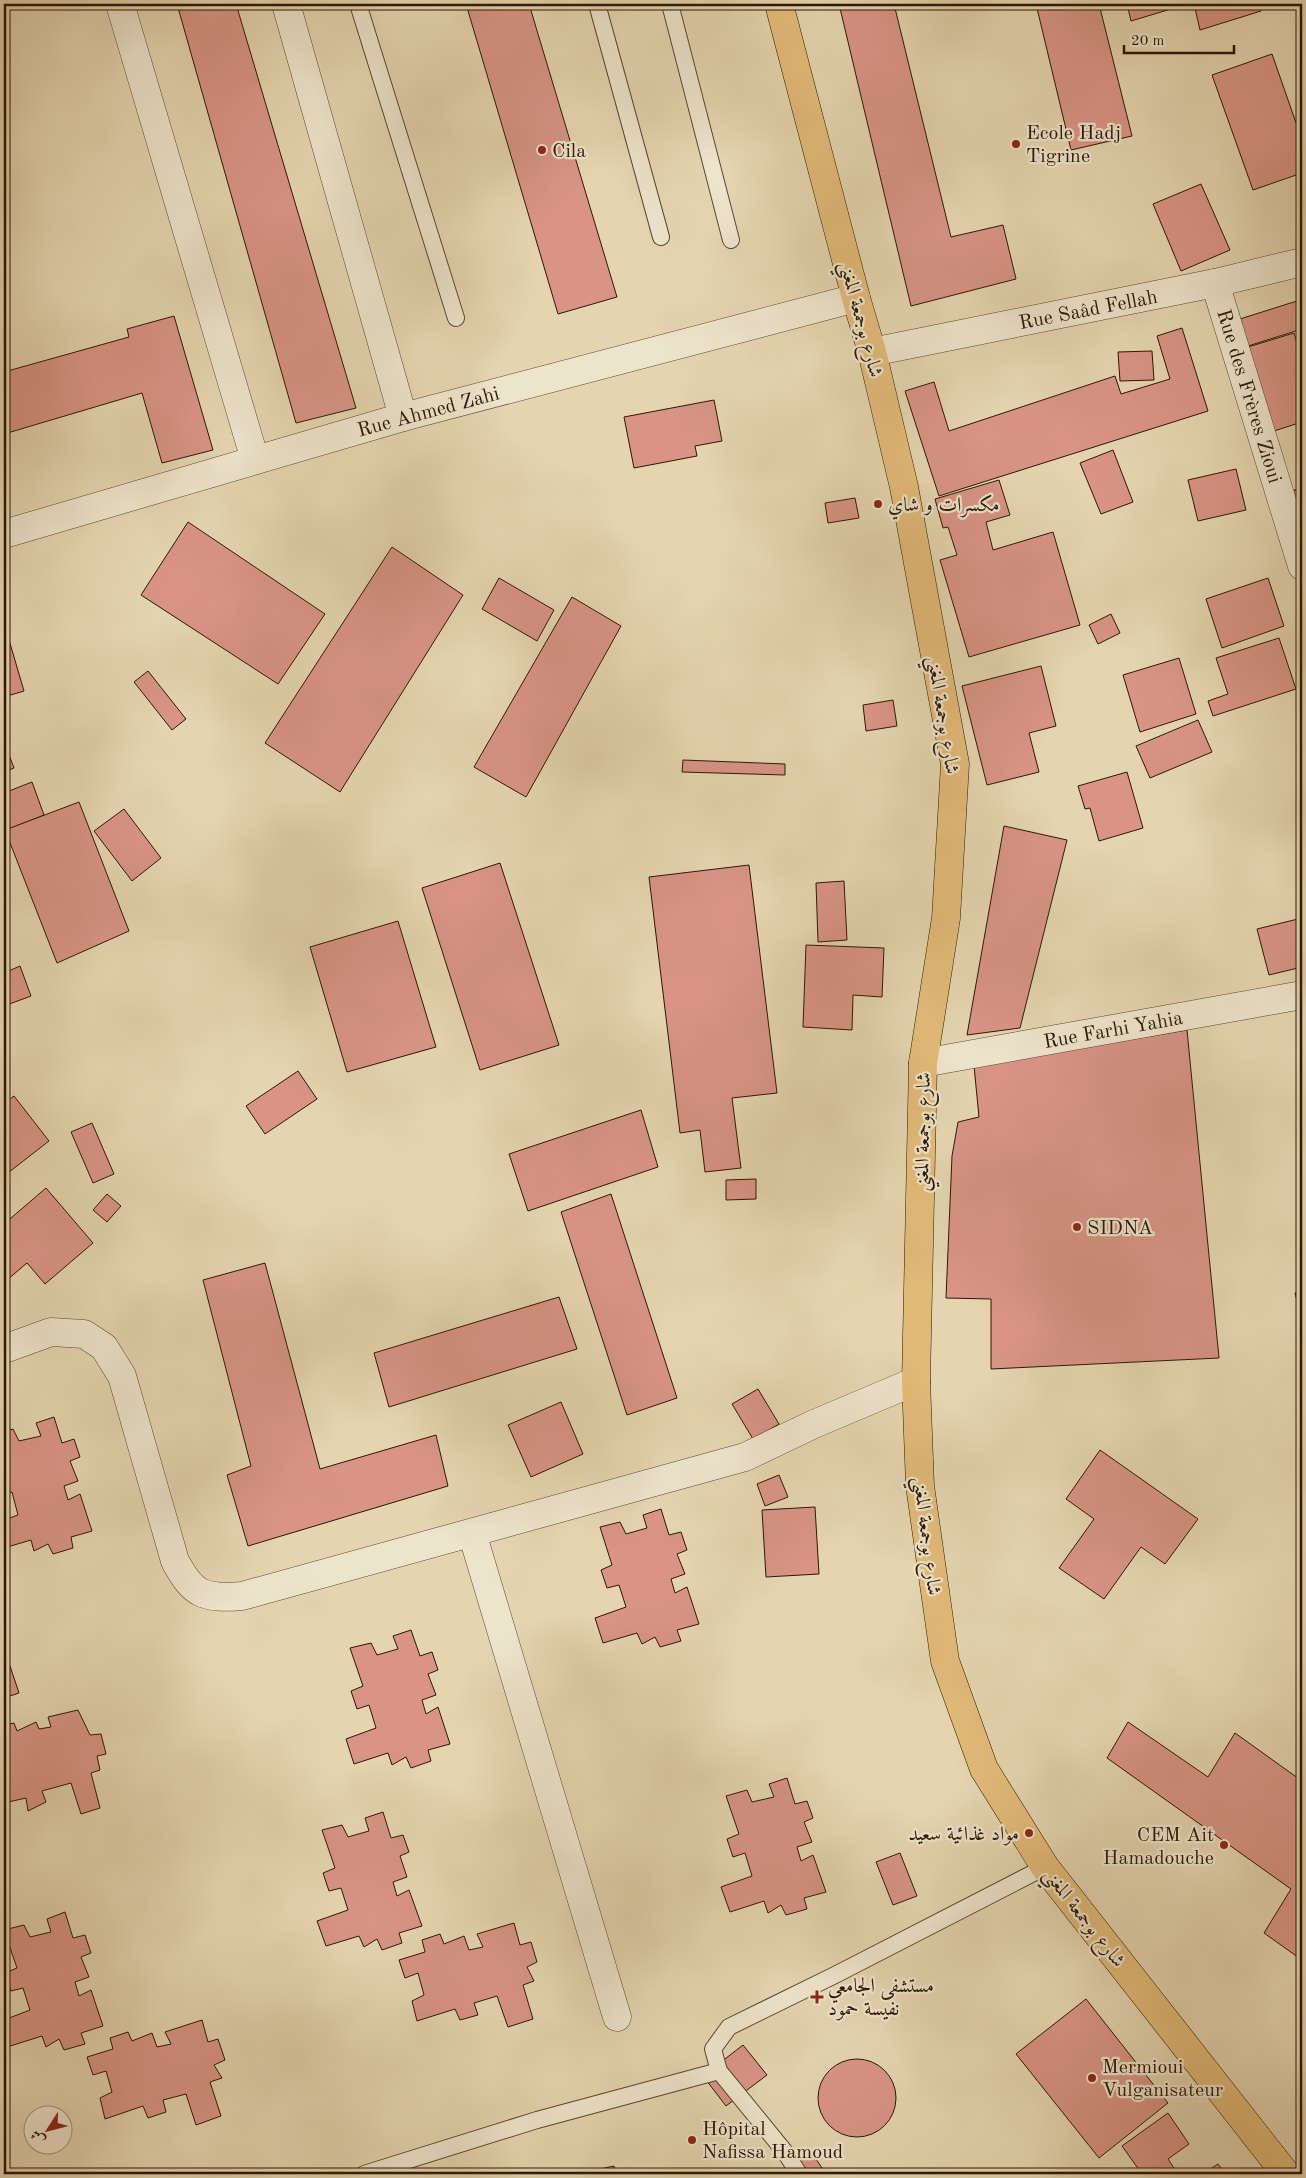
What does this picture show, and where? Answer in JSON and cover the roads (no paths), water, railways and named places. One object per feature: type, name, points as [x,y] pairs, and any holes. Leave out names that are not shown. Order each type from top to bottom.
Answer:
[{"type":"main road","name":"شارع بوجمعة المغني","points":[[779,4],[856,298],[872,352],[904,487],[956,764],[946,918],[923,1064],[916,1381],[920,1486],[945,1661],[984,1769],[1045,1867],[1286,2174]]},
{"type":"street","points":[[120,4],[255,460]]},
{"type":"street","points":[[286,4],[403,416]]},
{"type":"street","name":"Rue Saâd Fellah","points":[[872,352],[1215,284],[1302,262]]},
{"type":"street","name":"Rue des Frères Zioui","points":[[1215,284],[1302,566]]},
{"type":"street","name":"Rue Ahmed Zahi","points":[[4,534],[403,416],[856,298]]},
{"type":"street","name":"Rue Farhi Yahia","points":[[923,1064],[1302,995]]},
{"type":"street","points":[[4,1349],[51,1332],[84,1334],[104,1347],[122,1376],[175,1562],[185,1580],[198,1592],[216,1598],[242,1596],[745,1457],[814,1424],[916,1381]]},
{"type":"street","points":[[472,1533],[617,2017]]},
{"type":"lane","points":[[358,4],[456,318]]},
{"type":"lane","points":[[597,4],[661,237]]},
{"type":"lane","points":[[670,4],[731,240]]},
{"type":"lane","points":[[799,2174],[785,2152],[719,2071],[713,2049],[729,2026],[835,1975],[1045,1867]]},
{"type":"lane","points":[[364,2174],[537,2120],[719,2071]]},
{"type":"place","name":"Ecole Hadj Tigrine","points":[[1016,144]]},
{"type":"place","name":"Cila","points":[[542,150]]},
{"type":"place","name":"مكسرات و شاي","points":[[878,504]]},
{"type":"place","name":"SIDNA","points":[[1077,1227]]},
{"type":"place","name":"مواد غذائية سعيد","points":[[1029,1833]]},
{"type":"place","name":"CEM Ait Hamadouche","points":[[1224,1845]]},
{"type":"place","name":"مستشفى الجامعي نفيسة حمود","points":[[817,1997]]},
{"type":"place","name":"Mermioui Vulganisateur","points":[[1092,2078]]},
{"type":"place","name":"Hôpital Nafissa Hamoud","points":[[692,2140]]}]
